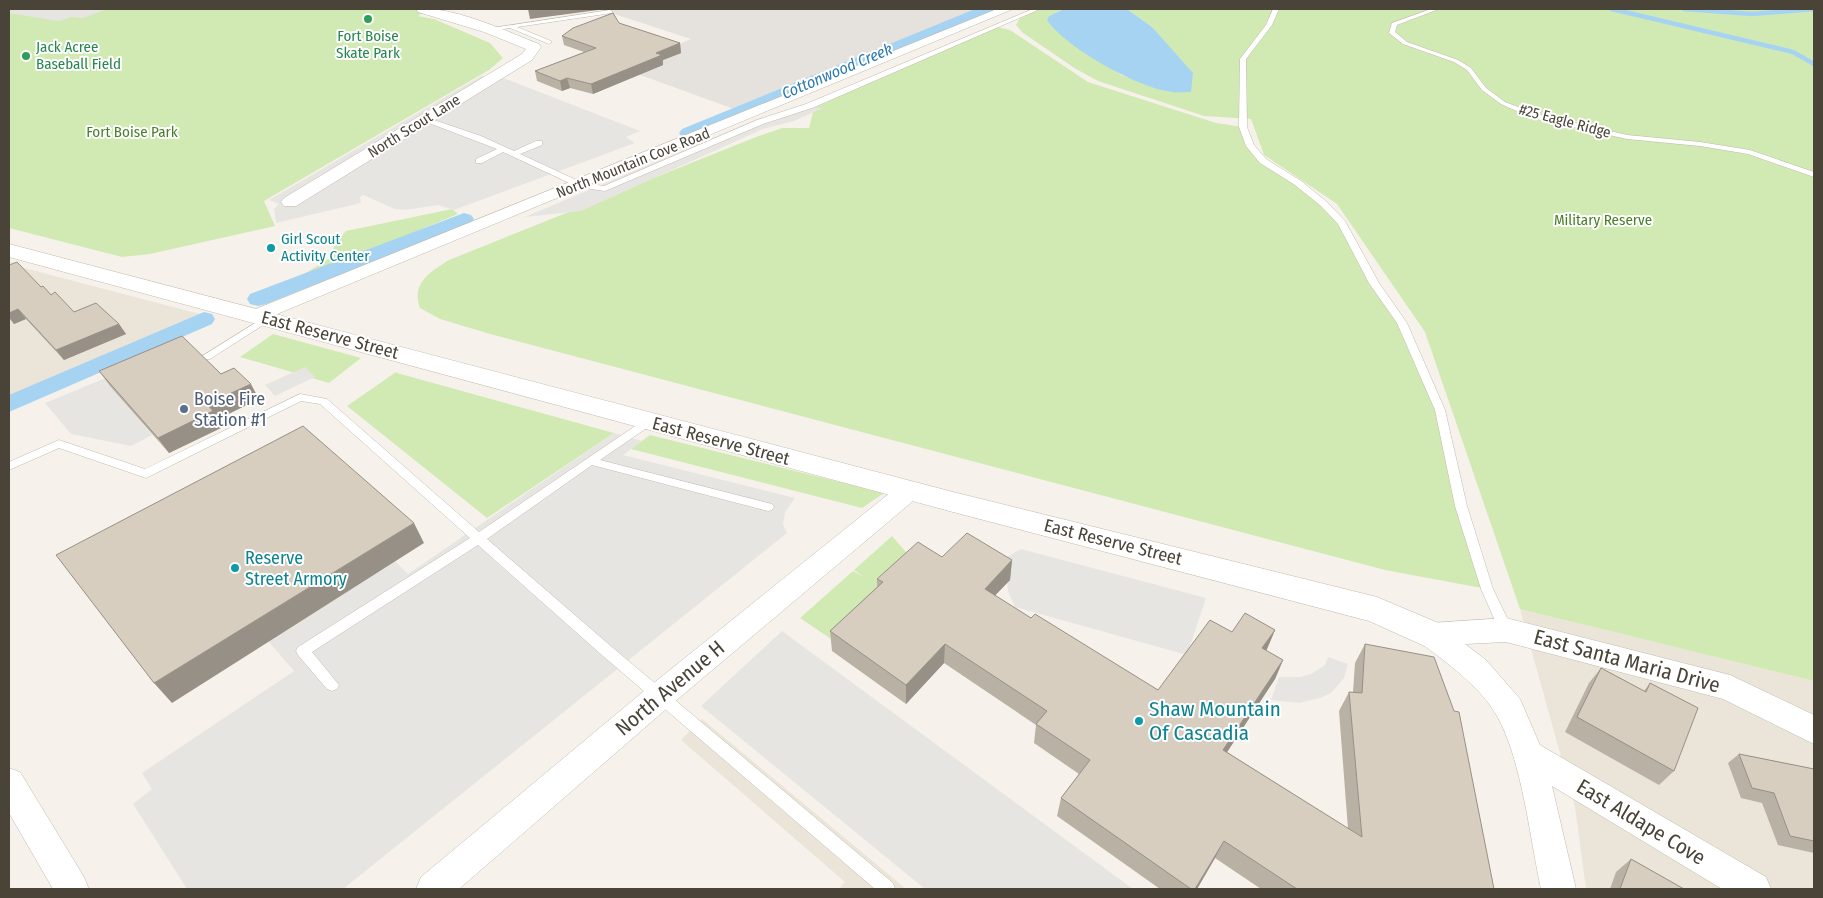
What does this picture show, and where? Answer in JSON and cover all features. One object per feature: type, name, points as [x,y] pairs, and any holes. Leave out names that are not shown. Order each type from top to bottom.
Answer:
[{"type":"street","points":[[429,9],[541,45]]},
{"type":"street","name":"North Mountain Cove Road","points":[[263,317],[581,185],[753,119],[1007,9]]},
{"type":"street","name":"North Scout Lane","points":[[290,202],[527,57],[541,45]]},
{"type":"street","name":"East Reserve Street","points":[[9,250],[647,422],[1377,610],[1431,635]]},
{"type":"street","name":"North Avenue H","points":[[433,889],[661,695],[910,490]]},
{"type":"street","name":"East Santa Maria Drive","points":[[1431,635],[1506,630],[1730,688],[1814,730]]},
{"type":"street","points":[[1431,635],[1476,669],[1508,708],[1529,755],[1558,889]]},
{"type":"street","name":"East Aldape Cove","points":[[1529,755],[1754,889]]},
{"type":"street","points":[[9,783],[72,889]]},
{"type":"lane","points":[[753,119],[809,106],[1037,9]]},
{"type":"lane","points":[[1276,9],[1269,25],[1243,59],[1243,127],[1250,146],[1263,161],[1298,183],[1324,204],[1342,224],[1374,283],[1402,323],[1440,410],[1461,506],[1487,589],[1506,630]]},
{"type":"lane","name":"#25 Eagle Ridge","points":[[1436,9],[1394,24],[1392,33],[1405,43],[1456,61],[1469,69],[1484,89],[1503,103],[1535,116],[1599,132],[1750,152],[1814,175]]},
{"type":"lane","points":[[489,28],[610,12]]},
{"type":"lane","points":[[510,26],[541,45]]},
{"type":"lane","points":[[425,120],[504,149],[581,185]]},
{"type":"lane","points":[[514,154],[539,143]]},
{"type":"lane","points":[[478,161],[504,149]]},
{"type":"lane","points":[[206,357],[263,317]]},
{"type":"lane","points":[[9,466],[59,444],[146,474],[300,397],[323,401],[608,652],[661,695],[887,889]]},
{"type":"lane","points":[[332,686],[303,652],[479,538],[647,422]]},
{"type":"lane","points":[[590,461],[768,507]]},
{"type":"shaded area","points":[[9,9],[107,9],[83,18],[71,17],[59,21],[9,13]]},
{"type":"shaded area","points":[[608,9],[977,9],[734,109],[621,68],[691,39],[605,11]]},
{"type":"shaded area","points":[[481,76],[506,79],[640,131],[626,137],[635,143],[454,210],[438,205],[405,210],[395,209],[363,195],[360,197],[361,203],[276,223],[274,209],[279,204],[269,200]]},
{"type":"shaded area","points":[[793,108],[823,108],[794,121],[763,129],[581,211],[525,217],[757,119]]},
{"type":"shaded area","points":[[9,264],[203,315],[9,399]]},
{"type":"shaded area","points":[[305,367],[315,377],[275,396],[265,385]]},
{"type":"shaded area","points":[[108,377],[152,435],[131,446],[71,434],[45,403]]},
{"type":"shaded area","points":[[614,433],[642,441],[623,455],[795,498],[785,512],[783,524],[787,533],[343,889],[187,889],[133,804],[152,789],[142,773],[294,671],[268,641],[395,561],[408,574]]},
{"type":"shaded area","points":[[1021,549],[1206,598],[1187,655],[1015,607],[1008,591],[1005,558]]},
{"type":"shaded area","points":[[1520,609],[1814,681],[1814,889],[1586,889],[1575,807]]},
{"type":"shaded area","points":[[782,631],[1133,889],[925,889],[701,706]]},
{"type":"shaded area","points":[[1328,657],[1348,664],[1344,678],[1331,693],[1299,703],[1271,700],[1279,677],[1300,677],[1311,674],[1325,665]]},
{"type":"shaded area","points":[[702,719],[906,889],[839,889],[845,882],[681,740]]},
{"type":"green space","name":"Fort Boise Park","points":[[9,9],[430,9],[418,16],[434,19],[490,43],[503,58],[489,70],[264,201],[275,226],[150,254],[122,257],[9,228]]},
{"type":"green space","name":"Military Reserve","points":[[1037,9],[1064,9],[1049,16],[1121,75],[1171,92],[1191,92],[1160,37],[1152,27],[1127,9],[1814,9],[1814,681],[1520,609],[1425,332],[1337,204],[1264,155],[1251,119],[1204,116],[1098,81],[1076,69],[1023,33],[1016,25],[1020,18]]},
{"type":"green space","points":[[997,27],[1010,30],[1088,82],[1216,123],[1243,127],[1263,161],[1298,183],[1342,224],[1402,323],[1441,410],[1487,589],[1385,570],[490,334],[440,319],[420,308],[418,292],[420,285],[429,274],[449,260],[756,137],[782,128],[809,128],[814,108],[953,44]]},
{"type":"green space","points":[[452,209],[458,214],[307,277],[301,276],[330,258],[335,244],[346,231]]},
{"type":"green space","points":[[273,334],[361,358],[329,383],[240,357]]},
{"type":"green space","points":[[396,372],[614,433],[487,518],[347,406]]},
{"type":"green space","points":[[650,435],[884,493],[862,508],[631,449]]},
{"type":"green space","points":[[892,536],[913,560],[831,639],[800,618],[853,571],[864,577],[854,570]]},
{"type":"water","points":[[1064,9],[1127,9],[1152,27],[1193,73],[1191,92],[1172,92],[1141,83],[1086,54],[1056,31],[1047,20],[1049,16]]},
{"type":"building","points":[[613,13],[619,23],[680,43],[656,53],[662,55],[591,84],[567,78],[560,81],[535,71],[596,48],[562,36],[573,28]]},
{"type":"building","points":[[17,262],[41,287],[43,286],[51,295],[55,292],[74,312],[96,303],[119,324],[56,350],[18,309],[9,313],[9,265]]},
{"type":"building","name":"Boise Fire Station #1","points":[[182,336],[221,374],[234,368],[251,384],[207,404],[213,411],[158,438],[99,371]]},
{"type":"building","name":"Reserve Street Armory","points":[[303,426],[414,523],[154,683],[56,555]]},
{"type":"building","name":"Shaw Mountain Of Cascadia","points":[[967,533],[1012,560],[985,589],[1031,618],[1035,614],[1158,690],[1210,620],[1232,632],[1245,613],[1275,630],[1262,648],[1283,660],[1223,750],[1362,837],[1349,692],[1362,693],[1365,644],[1434,657],[1454,711],[1459,712],[1494,889],[1297,889],[1224,841],[1195,889],[1191,889],[1061,798],[1090,760],[1036,724],[1047,711],[945,644],[906,685],[830,631],[883,582],[877,579],[918,542],[942,557]]},
{"type":"building","points":[[1601,668],[1646,692],[1650,683],[1698,708],[1674,771],[1577,717]]},
{"type":"building","points":[[1739,754],[1814,769],[1814,841],[1790,836],[1774,793],[1752,788]]},
{"type":"building","points":[[1631,859],[1684,889],[1620,889]]},
{"type":"waterway","name":"Cottonwood Creek","points":[[688,133],[986,9]]},
{"type":"waterway","name":"Cottonwood Creek","points":[[1612,9],[1793,52],[1814,64]]},
{"type":"waterway","points":[[1684,9],[1752,14],[1813,9]]},
{"type":"waterway","name":"Cottonwood Creek","points":[[258,299],[464,219]]},
{"type":"waterway","points":[[9,404],[204,319]]},
{"type":"place","name":"Fort Boise Skate Park","points":[[368,19]]},
{"type":"place","name":"Jack Acree Baseball Field","points":[[26,56]]},
{"type":"place","name":"Girl Scout Activity Center","points":[[271,248]]},
{"type":"place","name":"Boise Fire Station #1","points":[[184,409]]},
{"type":"place","name":"Reserve Street Armory","points":[[235,568]]},
{"type":"place","name":"Shaw Mountain Of Cascadia","points":[[1139,721]]}]
